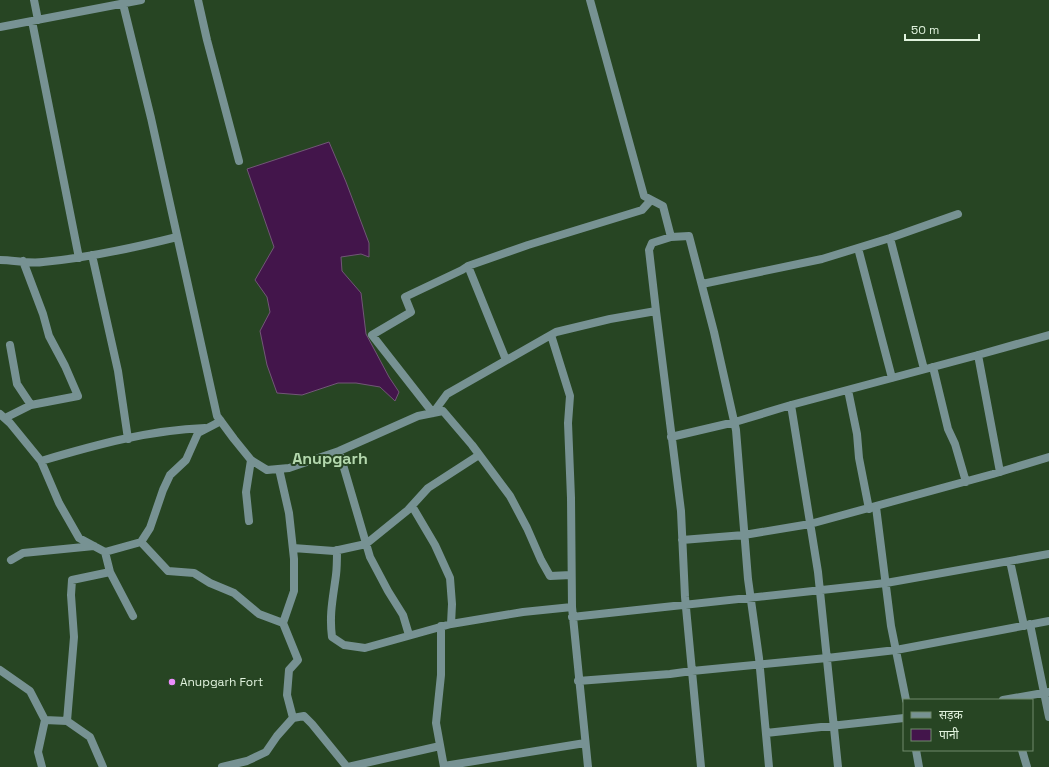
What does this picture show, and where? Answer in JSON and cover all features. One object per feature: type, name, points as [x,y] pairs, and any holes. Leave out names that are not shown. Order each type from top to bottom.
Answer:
[{"type":"street","points":[[34,0],[35,20],[79,258]]},
{"type":"street","points":[[0,27],[141,0]]},
{"type":"street","points":[[198,0],[239,161]]},
{"type":"street","points":[[590,0],[644,196],[663,206],[671,237]]},
{"type":"street","points":[[119,3],[151,118],[217,416],[250,460],[267,470],[289,468],[339,451],[418,416],[443,411],[510,496],[550,576],[571,575]]},
{"type":"street","points":[[433,413],[372,335],[411,312],[405,297],[468,266],[528,245],[642,210],[651,200]]},
{"type":"street","points":[[702,284],[822,259],[890,238],[958,214]]},
{"type":"street","points":[[701,767],[686,605],[681,510],[649,250],[652,243],[671,237],[689,236],[714,332],[735,422],[750,597],[759,665],[769,767]]},
{"type":"street","points":[[0,260],[41,262],[79,258],[132,248],[177,237]]},
{"type":"street","points":[[890,238],[924,369]]},
{"type":"street","points":[[858,248],[892,378]]},
{"type":"street","points":[[92,255],[118,372],[128,439]]},
{"type":"street","points":[[24,261],[43,314],[49,336],[78,396],[30,405],[3,416],[41,460],[59,503],[79,538],[105,552],[141,542],[150,528],[163,490],[170,475],[186,460],[198,433],[221,421]]},
{"type":"street","points":[[468,266],[506,360]]},
{"type":"street","points":[[433,413],[447,394],[556,332],[610,319],[656,311]]},
{"type":"street","points":[[551,335],[570,396],[568,423],[571,498],[572,617],[588,765],[579,767]]},
{"type":"street","points":[[671,437],[735,422],[791,405],[1049,335]]},
{"type":"street","points":[[10,345],[17,384],[30,405]]},
{"type":"street","points":[[978,355],[1000,472]]},
{"type":"street","points":[[933,367],[948,429],[955,444],[966,482]]},
{"type":"street","points":[[848,390],[857,434],[858,458],[872,508],[906,699]]},
{"type":"street","points":[[791,405],[820,590],[838,767]]},
{"type":"street","points":[[41,460],[97,445],[179,429],[207,428]]},
{"type":"street","points":[[339,451],[370,557],[403,615],[410,635]]},
{"type":"street","points":[[293,548],[337,550],[366,544],[412,506],[428,488],[479,455]]},
{"type":"street","points":[[682,540],[744,535],[810,524],[966,482],[1049,457]]},
{"type":"street","points":[[249,521],[246,492],[250,460]]},
{"type":"street","points":[[279,469],[289,513],[293,548],[294,591],[283,623],[298,660],[289,670],[287,696],[293,718]]},
{"type":"street","points":[[412,506],[436,545],[450,578],[452,604],[451,624]]},
{"type":"street","points":[[141,542],[168,571],[194,573],[210,583],[234,593],[259,614],[283,623]]},
{"type":"street","points":[[11,560],[23,553],[94,546]]},
{"type":"street","points":[[337,550],[336,575],[330,621],[332,637],[344,645],[365,648],[451,624],[523,612],[572,607]]},
{"type":"street","points":[[105,552],[110,572],[133,616]]},
{"type":"street","points":[[572,617],[886,583],[1049,554]]},
{"type":"street","points":[[1010,560],[1046,692],[1049,717]]},
{"type":"street","points":[[67,721],[74,637],[71,595],[72,580],[110,572]]},
{"type":"street","points":[[578,681],[670,674],[896,650],[1049,621]]},
{"type":"street","points":[[441,626],[442,675],[436,724],[444,766],[585,743]]},
{"type":"street","points":[[0,670],[30,691],[45,720],[38,752],[42,767]]},
{"type":"street","points":[[1012,699],[1046,692]]},
{"type":"street","points":[[222,767],[249,764],[266,752],[293,718],[304,716],[348,767],[440,746]]},
{"type":"street","points":[[766,732],[903,718]]},
{"type":"street","points":[[45,720],[67,721],[90,737],[103,767]]},
{"type":"street","points":[[916,751],[919,767]]},
{"type":"street","points":[[1022,751],[1027,767]]},
{"type":"street","points":[[390,758],[391,767]]},
{"type":"water","points":[[329,142],[369,243],[369,257],[361,254],[341,257],[342,271],[361,293],[366,334],[389,377],[399,392],[395,401],[380,387],[356,383],[338,383],[302,395],[277,393],[267,365],[260,331],[270,312],[267,297],[255,280],[274,247],[247,169]]},
{"type":"place","name":"Anupgarh Fort","points":[[172,682]]},
{"type":"district","name":"Anupgarh","points":[[330,458]]}]
